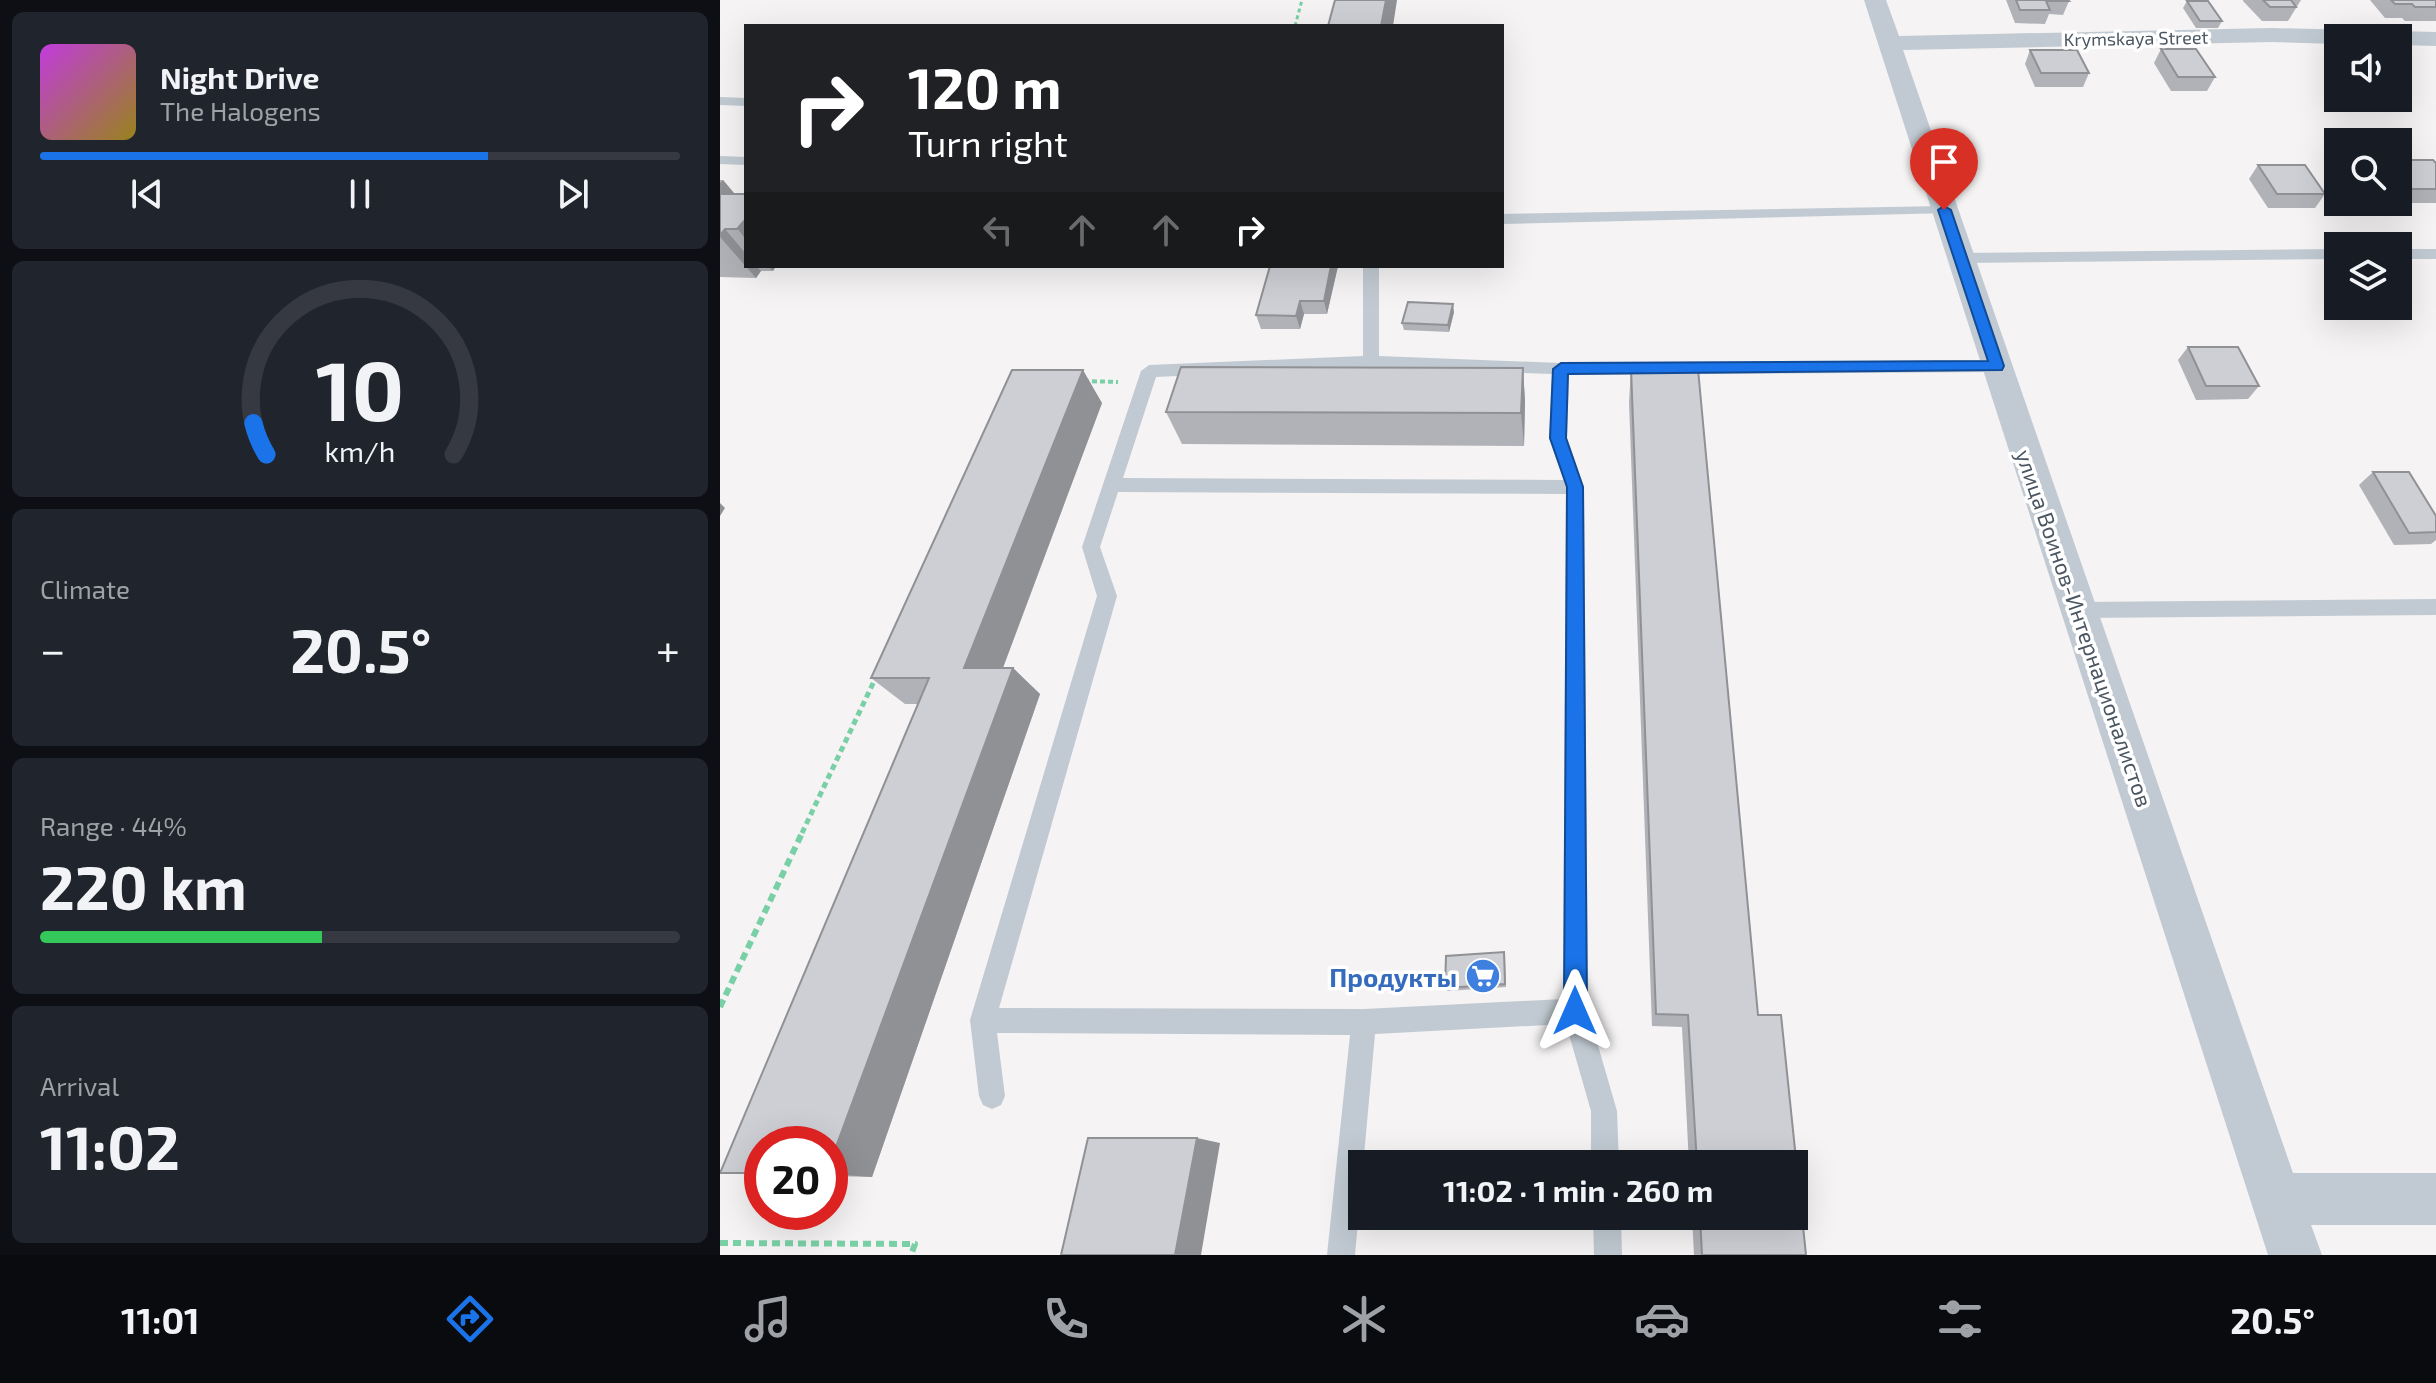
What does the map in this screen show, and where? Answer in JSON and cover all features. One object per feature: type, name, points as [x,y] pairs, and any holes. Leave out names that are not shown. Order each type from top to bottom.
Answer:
[{"type":"street","name":"улица Воинов-Интернационалистов","points":[[1875,0],[2295,1255]]},
{"type":"street","name":"Krymskaya Street","points":[[1888,43],[2324,36]]},
{"type":"street","points":[[2412,38],[2436,39]]},
{"type":"street","points":[[2276,1199],[2436,1199]]},
{"type":"lane","points":[[720,101],[744,102]]},
{"type":"lane","points":[[720,160],[744,161]]},
{"type":"lane","points":[[1504,219],[1944,210]]},
{"type":"lane","points":[[1960,258],[2324,254]]},
{"type":"lane","points":[[2412,254],[2436,254]]},
{"type":"lane","points":[[1371,268],[1371,361]]},
{"type":"lane","points":[[992,1096],[983,1020],[1107,596],[1091,547],[1149,371],[1371,361],[1561,369],[1997,366]]},
{"type":"lane","points":[[1561,369],[1558,438],[1575,487],[1575,1011],[1604,1111],[1605,1150]]},
{"type":"lane","points":[[1113,485],[1575,487]]},
{"type":"lane","points":[[2079,610],[2436,607]]},
{"type":"lane","points":[[983,1020],[1364,1022],[1575,1011]]},
{"type":"lane","points":[[1341,1255],[1364,1022]]},
{"type":"lane","points":[[1607,1230],[1608,1255]]},
{"type":"path","points":[[1296,24],[1302,0]]},
{"type":"path","points":[[1073,381],[1146,382]]},
{"type":"path","points":[[720,1007],[879,671]]},
{"type":"path","points":[[720,1243],[915,1244],[911,1255]]},
{"type":"building","points":[[1335,0],[1386,0],[1381,24],[1329,24]]},
{"type":"building","points":[[2016,0],[2069,1],[2046,1],[2050,10],[2020,10]]},
{"type":"building","points":[[2263,0],[2291,0],[2296,7],[2270,7]]},
{"type":"building","points":[[2391,0],[2436,0],[2436,7],[2395,4]]},
{"type":"building","points":[[2187,1],[2208,1],[2222,21],[2200,21]]},
{"type":"building","points":[[2161,49],[2196,49],[2215,77],[2178,77]]},
{"type":"building","points":[[2030,50],[2077,50],[2089,73],[2041,73]]},
{"type":"building","points":[[2412,160],[2433,160],[2436,163],[2436,189],[2412,189]]},
{"type":"building","points":[[2258,165],[2305,165],[2324,193],[2324,194],[2277,194]]},
{"type":"building","points":[[720,194],[744,194],[744,221],[737,229],[725,229],[720,235]]},
{"type":"building","points":[[1269,268],[1331,268],[1324,301],[1300,301],[1296,316],[1256,315]]},
{"type":"building","points":[[1408,302],[1453,304],[1448,325],[1402,323]]},
{"type":"building","points":[[2188,347],[2238,347],[2259,386],[2206,386]]},
{"type":"building","points":[[1181,367],[1523,368],[1521,413],[1166,412]]},
{"type":"building","points":[[1631,369],[1698,369],[1758,1015],[1781,1015],[1795,1150],[1696,1150],[1688,1015],[1656,1014]]},
{"type":"building","points":[[1012,370],[1083,370],[964,668],[1013,668],[844,1126],[744,1126],[744,1173],[720,1173],[929,678],[871,678]]},
{"type":"building","points":[[2373,472],[2409,472],[2436,516],[2436,532],[2409,533]]},
{"type":"building","points":[[1504,952],[1505,984],[1445,988],[1446,956]]},
{"type":"building","points":[[1088,1138],[1197,1138],[1175,1255],[1061,1255]]},
{"type":"building","points":[[1701,1230],[1803,1230],[1806,1255],[1702,1255]]},
{"type":"place","name":"Продукты","points":[[1483,976]]},
{"type":"route","points":[[1575,1011],[1575,487],[1558,438],[1561,369],[1997,366],[1944,210]]}]
